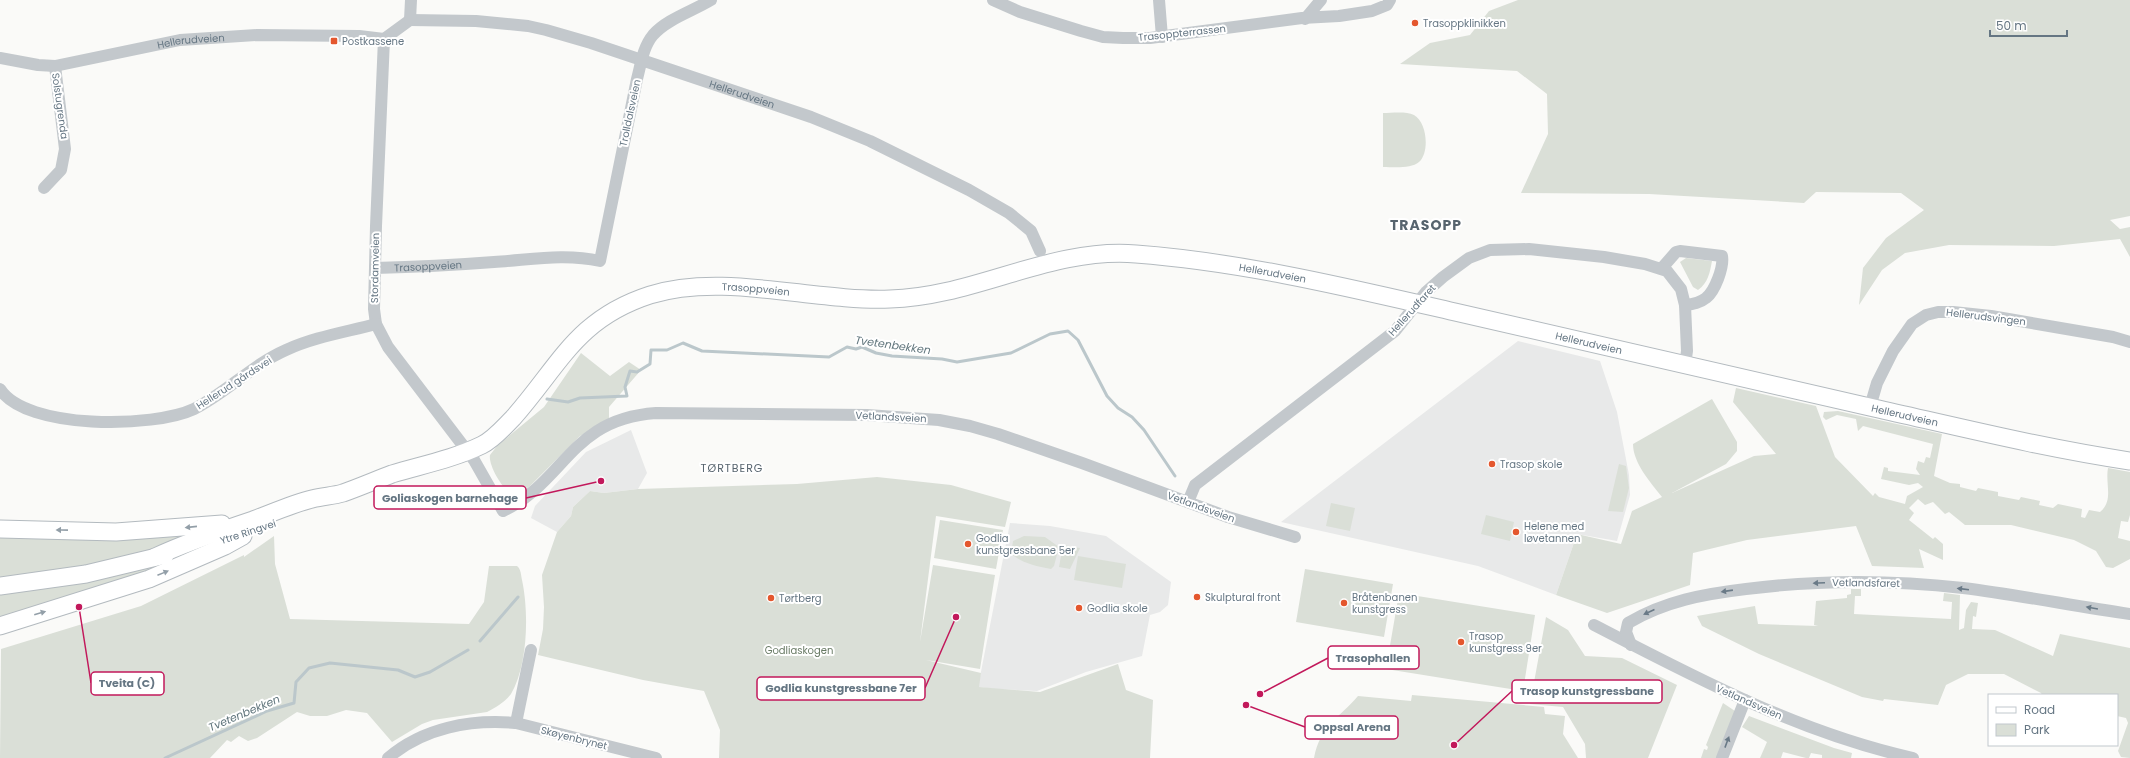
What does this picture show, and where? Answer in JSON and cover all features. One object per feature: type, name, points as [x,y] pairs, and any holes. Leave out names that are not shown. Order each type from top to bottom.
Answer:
[{"type":"main road","name":"Hellerudveien","points":[[1043,257],[1078,256],[1104,253],[1147,255],[1266,272],[1417,303],[2041,446],[2130,460]]},
{"type":"main road","name":"Trasoppveien","points":[[463,447],[513,417],[530,399],[569,346],[587,329],[626,304],[661,292],[690,287],[714,286],[871,300],[904,299],[950,292],[1043,257]]},
{"type":"main road","name":"Ytre Ringvei","points":[[0,586],[86,574],[155,557],[183,544],[244,529],[310,499],[336,495],[393,474],[437,463],[463,447]]},
{"type":"main road","points":[[0,529],[116,532],[244,529]]},
{"type":"main road","points":[[1,627],[149,579],[225,546],[244,529]]},
{"type":"street","points":[[384,39],[410,20],[411,0]]},
{"type":"street","name":"Trolldalsveien","points":[[600,261],[642,60],[653,35],[665,26],[711,0]]},
{"type":"street","name":"Trasoppterrassen","points":[[993,0],[1020,12],[1103,37],[1123,38],[1162,37],[1372,11],[1387,5],[1390,0]]},
{"type":"street","points":[[1159,0],[1162,37]]},
{"type":"street","points":[[1305,19],[1321,0]]},
{"type":"street","name":"Hellerudveien","points":[[410,20],[476,22],[528,26],[572,37],[811,117],[870,141],[969,190],[1009,213],[1031,231],[1043,257]]},
{"type":"street","name":"Hellerudveien","points":[[0,58],[38,65],[55,66],[180,40],[257,35],[359,36],[384,39]]},
{"type":"street","name":"Stordamveien","points":[[384,39],[374,308],[376,324],[388,348],[463,447],[502,511]]},
{"type":"street","name":"Solstugrenda","points":[[44,188],[61,170],[65,149],[57,96],[55,66]]},
{"type":"street","name":"Hellerudfaret","points":[[1188,502],[1195,485],[1384,340],[1401,325],[1426,292],[1454,268],[1469,258],[1490,250],[1544,250],[1604,257],[1662,268]]},
{"type":"street","points":[[1685,305],[1696,303],[1709,294],[1722,264],[1722,256],[1680,251],[1676,252],[1662,268],[1674,278],[1681,289],[1685,305],[1687,343],[1685,365]]},
{"type":"street","name":"Trasoppveien","points":[[376,268],[496,262],[548,256],[576,257],[600,261]]},
{"type":"street","name":"Hellerudsvingen","points":[[1870,407],[1877,383],[1893,351],[1905,333],[1916,320],[1938,312],[1990,316],[2113,337],[2130,342]]},
{"type":"street","name":"Hellerud gårdsvei","points":[[0,389],[6,398],[19,405],[36,412],[60,417],[109,422],[170,417],[205,403],[254,368],[286,350],[326,336],[376,324]]},
{"type":"street","name":"Vetlandsveien","points":[[502,511],[523,499],[574,449],[600,428],[623,418],[656,413],[867,415],[938,420],[998,434],[1228,517],[1295,537]]},
{"type":"street","name":"Vetlandsfaret","points":[[1631,645],[1626,632],[1628,623],[1643,614],[1670,602],[1715,593],[1786,585],[1878,583],[1969,589],[2130,614]]},
{"type":"street","name":"Vetlandsveien","points":[[1594,625],[1670,666],[1745,700],[1846,740],[1913,758]]},
{"type":"street","points":[[388,758],[407,743],[434,731],[494,722],[516,723],[531,650]]},
{"type":"street","points":[[1722,758],[1745,700]]},
{"type":"street","name":"Skøyenbrynet","points":[[516,723],[656,758]]},
{"type":"shaded area","name":"Trasop skole","points":[[1518,341],[1600,361],[1617,412],[1629,475],[1630,495],[1617,541],[1577,534],[1556,595],[1478,566],[1281,522]]},
{"type":"shaded area","points":[[631,430],[647,473],[638,489],[604,493],[590,491],[573,507],[571,516],[557,532],[531,518],[535,506],[586,452]]},
{"type":"shaded area","name":"Godlia skole","points":[[1010,523],[1050,526],[1106,536],[1171,582],[1168,605],[1160,612],[1150,615],[1142,656],[1086,672],[1037,691],[978,687]]},
{"type":"green space","points":[[1518,0],[2130,0],[2130,216],[2110,220],[2120,229],[2130,227],[2130,257],[2120,239],[2054,246],[1949,245],[1905,253],[1882,270],[1859,305],[1863,268],[1886,238],[1924,210],[1901,193],[1816,192],[1804,203],[1649,194],[1521,193],[1548,134],[1547,94],[1517,71],[1400,64],[1430,43],[1470,35],[1489,11]]},
{"type":"green space","points":[[1383,113],[1407,113],[1414,115],[1422,124],[1426,137],[1426,145],[1425,151],[1419,162],[1407,167],[1383,167]]},
{"type":"green space","points":[[1686,258],[1712,261],[1706,281],[1698,290],[1693,287],[1680,262]]},
{"type":"green space","points":[[581,353],[610,376],[629,362],[641,370],[609,407],[609,419],[580,436],[530,486],[514,498],[514,494],[501,484],[494,471],[490,460],[490,455],[497,446],[544,407]]},
{"type":"green space","points":[[1736,388],[1816,406],[1835,457],[1873,496],[1875,493],[1879,497],[1905,504],[1907,496],[1923,487],[1918,483],[1909,485],[1881,479],[1884,467],[1888,468],[1888,471],[1920,475],[1916,469],[1918,461],[1924,463],[1926,457],[1930,458],[1933,444],[1863,426],[1858,431],[1856,419],[1837,415],[1826,420],[1823,417],[1824,412],[1838,411],[1942,434],[1934,476],[1950,483],[1960,484],[1960,487],[1976,491],[1978,488],[1998,492],[1998,496],[2019,500],[2021,497],[2040,501],[2039,505],[2053,508],[2058,504],[2082,509],[2081,517],[2085,518],[2089,510],[2100,512],[2107,503],[2108,468],[2130,472],[2130,515],[2128,522],[2121,521],[2118,538],[2130,541],[2130,559],[2113,568],[2106,567],[2096,551],[2074,540],[2011,525],[1965,525],[1949,512],[1945,514],[1933,502],[1925,505],[1918,499],[1909,508],[1914,513],[1909,520],[1933,539],[1935,537],[1943,544],[1943,560],[1919,549],[1924,568],[1872,566],[1856,526],[1747,540],[1693,553],[1690,585],[1607,613],[1556,595],[1577,534],[1621,544],[1632,511],[1662,497],[1639,465],[1633,444],[1712,399],[1737,442],[1737,451],[1726,464],[1672,493],[1754,456],[1776,454],[1733,402]]},
{"type":"green space","points":[[1619,464],[1626,466],[1629,488],[1623,512],[1608,511]]},
{"type":"green space","name":"Godliaskogen","points":[[877,477],[951,485],[1011,502],[1005,527],[936,516],[920,642],[933,565],[995,575],[980,669],[926,660],[981,673],[979,687],[1040,692],[1118,664],[1126,690],[1153,700],[1150,758],[719,758],[720,730],[704,691],[643,680],[538,655],[543,629],[544,607],[542,575],[557,532],[571,516],[573,507],[590,491],[604,493],[638,489],[797,484]]},
{"type":"green space","points":[[1331,503],[1355,508],[1350,531],[1326,526]]},
{"type":"green space","points":[[1486,515],[1514,522],[1510,541],[1481,534]]},
{"type":"green space","name":"Godlia kunstgressbane 5er","points":[[940,520],[1003,530],[996,569],[934,558]]},
{"type":"green space","points":[[197,531],[154,549],[90,566],[0,579],[0,534]]},
{"type":"green space","points":[[274,536],[275,564],[290,619],[469,624],[484,602],[489,566],[517,566],[521,572],[526,607],[526,638],[524,654],[517,682],[509,697],[497,707],[487,712],[433,720],[422,724],[392,742],[367,713],[346,710],[327,716],[310,716],[297,712],[257,738],[248,741],[239,736],[231,742],[227,740],[210,758],[0,758],[1,649],[141,606],[244,555],[244,557]]},
{"type":"green space","points":[[1024,536],[1045,537],[1059,547],[1054,566],[1051,569],[1030,564],[1011,554],[1013,541]]},
{"type":"green space","points":[[1063,545],[1080,548],[1070,569],[1059,567]]},
{"type":"green space","points":[[196,551],[129,581],[0,618],[0,591],[145,566]]},
{"type":"green space","points":[[1078,556],[1126,564],[1122,588],[1074,580]]},
{"type":"green space","name":"Bråtenbanen kunstgress","points":[[1305,569],[1393,584],[1384,637],[1296,622]]},
{"type":"green space","points":[[1851,589],[1861,589],[1861,596],[1855,596],[1854,614],[1951,619],[1952,602],[1943,601],[1944,593],[1960,595],[1959,630],[1964,628],[1966,610],[1971,602],[1978,603],[1976,617],[1973,616],[1972,629],[1995,630],[2053,656],[2060,634],[2130,648],[2130,758],[2121,757],[2118,751],[2128,723],[2126,718],[2118,716],[2118,694],[2042,694],[2004,674],[1968,674],[1946,685],[1938,705],[1884,699],[1883,701],[1862,697],[1759,654],[1702,626],[1697,616],[1755,606],[1758,624],[1818,626],[1814,625],[1816,601],[1847,598],[1847,595],[1851,594]]},
{"type":"green space","name":"Trasop kunstgress 9er","points":[[1399,593],[1535,615],[1523,691],[1386,669]]},
{"type":"green space","points":[[1546,617],[1568,630],[1585,656],[1622,658],[1677,685],[1648,758],[1586,758],[1585,744],[1563,707],[1530,704]]},
{"type":"green space","points":[[1412,695],[1544,707],[1545,714],[1565,716],[1563,734],[1578,758],[1314,758],[1317,747],[1326,730],[1358,696],[1411,701]]},
{"type":"green space","points":[[1723,703],[1735,711],[1717,758],[1701,758],[1704,749],[1707,750],[1708,747],[1706,745]]},
{"type":"green space","points":[[1749,716],[1834,748],[1852,753],[1851,758],[1822,758],[1822,755],[1811,753],[1809,758],[1806,758],[1783,752],[1781,758],[1760,758],[1767,742],[1742,727]]},
{"type":"waterway","name":"Tvetenbekken","points":[[547,399],[568,402],[580,398],[627,396],[625,387],[630,371],[637,372],[650,364],[651,350],[667,350],[683,343],[702,351],[829,357],[847,347],[856,349],[862,347],[876,353],[892,356],[942,359],[957,362],[1011,353],[1050,334],[1068,331],[1078,340],[1107,396],[1118,408],[1132,417],[1144,430],[1175,476]]},
{"type":"waterway","name":"Tvetenbekken","points":[[480,641],[518,597]]},
{"type":"waterway","name":"Tvetenbekken","points":[[165,758],[267,711],[294,703],[296,682],[309,668],[330,663],[398,670],[415,677],[430,672],[468,650]]},
{"type":"place","name":"Trasoppklinikken","points":[[1415,23]]},
{"type":"place","name":"Postkassene","points":[[334,41]]},
{"type":"place","name":"Trasop skole","points":[[1492,464]]},
{"type":"place","name":"Goliaskogen barnehage","points":[[601,481]]},
{"type":"place","name":"Helene med løvetannen","points":[[1516,532]]},
{"type":"place","name":"Godlia kunstgressbane 5er","points":[[968,544]]},
{"type":"place","name":"Skulptural front","points":[[1197,597]]},
{"type":"place","name":"Tørtberg","points":[[771,598]]},
{"type":"place","name":"Bråtenbanen kunstgress","points":[[1344,603]]},
{"type":"place","name":"Tveita (C)","points":[[79,607]]},
{"type":"place","name":"Godlia skole","points":[[1079,608]]},
{"type":"place","name":"Godlia kunstgressbane 7er","points":[[956,617]]},
{"type":"place","name":"Trasop kunstgress 9er","points":[[1461,642]]},
{"type":"place","name":"Trasophallen","points":[[1260,694]]},
{"type":"place","name":"Oppsal Arena","points":[[1246,705]]},
{"type":"place","name":"Trasop kunstgressbane","points":[[1454,745]]},
{"type":"district","name":"TRASOPP","points":[[1426,225]]},
{"type":"district","name":"TØRTBERG","points":[[732,468]]}]
